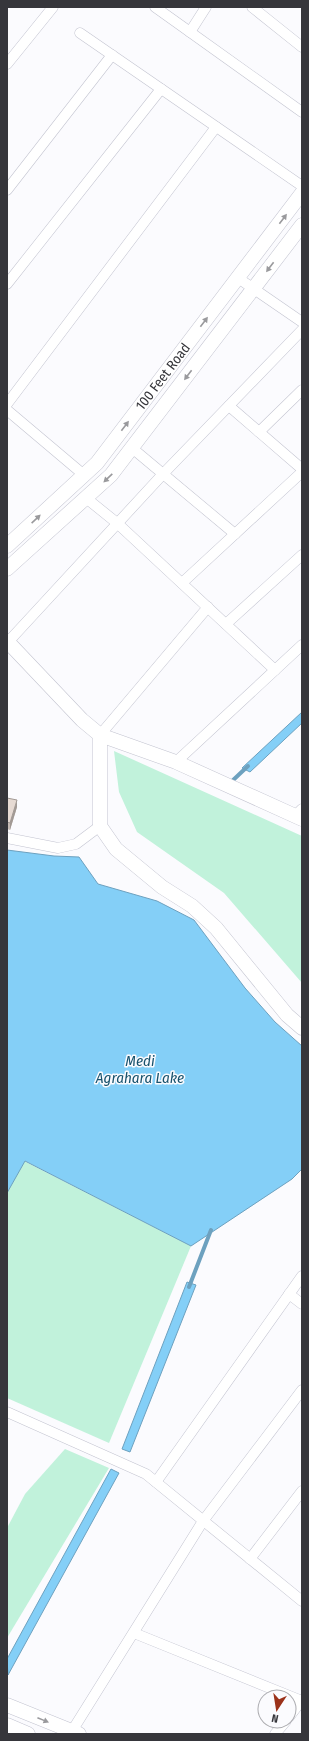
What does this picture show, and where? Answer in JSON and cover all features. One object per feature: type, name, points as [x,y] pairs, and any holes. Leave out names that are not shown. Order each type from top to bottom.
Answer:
[{"type":"main road","name":"100 Feet Road","points":[[7,546],[97,463],[302,193]]},
{"type":"main road","name":"100 Feet Road","points":[[7,569],[111,475],[302,225]]},
{"type":"main road","points":[[7,641],[82,720],[100,735],[176,762],[300,815]]},
{"type":"main road","points":[[100,735],[100,826],[116,849],[162,887],[192,906],[216,928],[288,1015],[302,1028]]},
{"type":"main road","points":[[7,1705],[75,1733]]},
{"type":"main road","points":[[7,1725],[28,1734]]},
{"type":"street","points":[[7,64],[53,7]]},
{"type":"street","points":[[155,7],[302,112]]},
{"type":"street","points":[[190,32],[206,7]]},
{"type":"street","points":[[252,7],[302,47]]},
{"type":"street","points":[[80,33],[302,186]]},
{"type":"street","points":[[7,190],[112,55]]},
{"type":"street","points":[[7,284],[161,89]]},
{"type":"street","points":[[7,404],[216,127]]},
{"type":"street","points":[[238,278],[302,322]]},
{"type":"street","points":[[7,641],[163,474],[302,330]]},
{"type":"street","points":[[259,432],[302,390]]},
{"type":"street","points":[[229,406],[302,469]]},
{"type":"street","points":[[7,410],[84,475]]},
{"type":"street","points":[[132,448],[235,534]]},
{"type":"street","points":[[182,583],[302,472]]},
{"type":"street","points":[[86,498],[117,523],[275,670]]},
{"type":"street","points":[[226,624],[302,555]]},
{"type":"street","points":[[100,735],[208,607]]},
{"type":"street","points":[[176,762],[302,645]]},
{"type":"street","points":[[7,838],[58,848],[76,844],[100,826]]},
{"type":"street","points":[[156,1482],[302,1276]]},
{"type":"street","points":[[289,1294],[302,1304]]},
{"type":"street","points":[[75,1733],[203,1521],[302,1390]]},
{"type":"street","points":[[7,1412],[146,1474],[250,1559],[301,1598]]},
{"type":"street","points":[[250,1559],[302,1491]]},
{"type":"street","points":[[134,1633],[302,1701]]},
{"type":"green space","points":[[114,751],[302,836],[302,983],[224,893],[137,832],[119,792]]},
{"type":"green space","points":[[24,1161],[191,1246],[109,1443],[7,1398],[7,1193]]},
{"type":"green space","points":[[65,1449],[109,1468],[7,1638],[7,1528],[25,1494]]},
{"type":"water","points":[[302,712],[302,723],[250,772],[242,768]]},
{"type":"water","name":"Medi Agrahara Lake","points":[[7,850],[54,856],[79,857],[98,884],[157,901],[194,920],[245,988],[275,1022],[302,1046],[302,1169],[292,1179],[191,1246],[25,1161],[7,1193]]},
{"type":"water","points":[[187,1282],[196,1285],[130,1452],[122,1449]]},
{"type":"water","points":[[111,1469],[119,1473],[8,1675],[7,1659]]},
{"type":"building","points":[[7,798],[17,800],[10,823],[7,822]]},
{"type":"waterway","points":[[230,783],[248,766]]},
{"type":"waterway","points":[[189,1287],[211,1230]]}]
